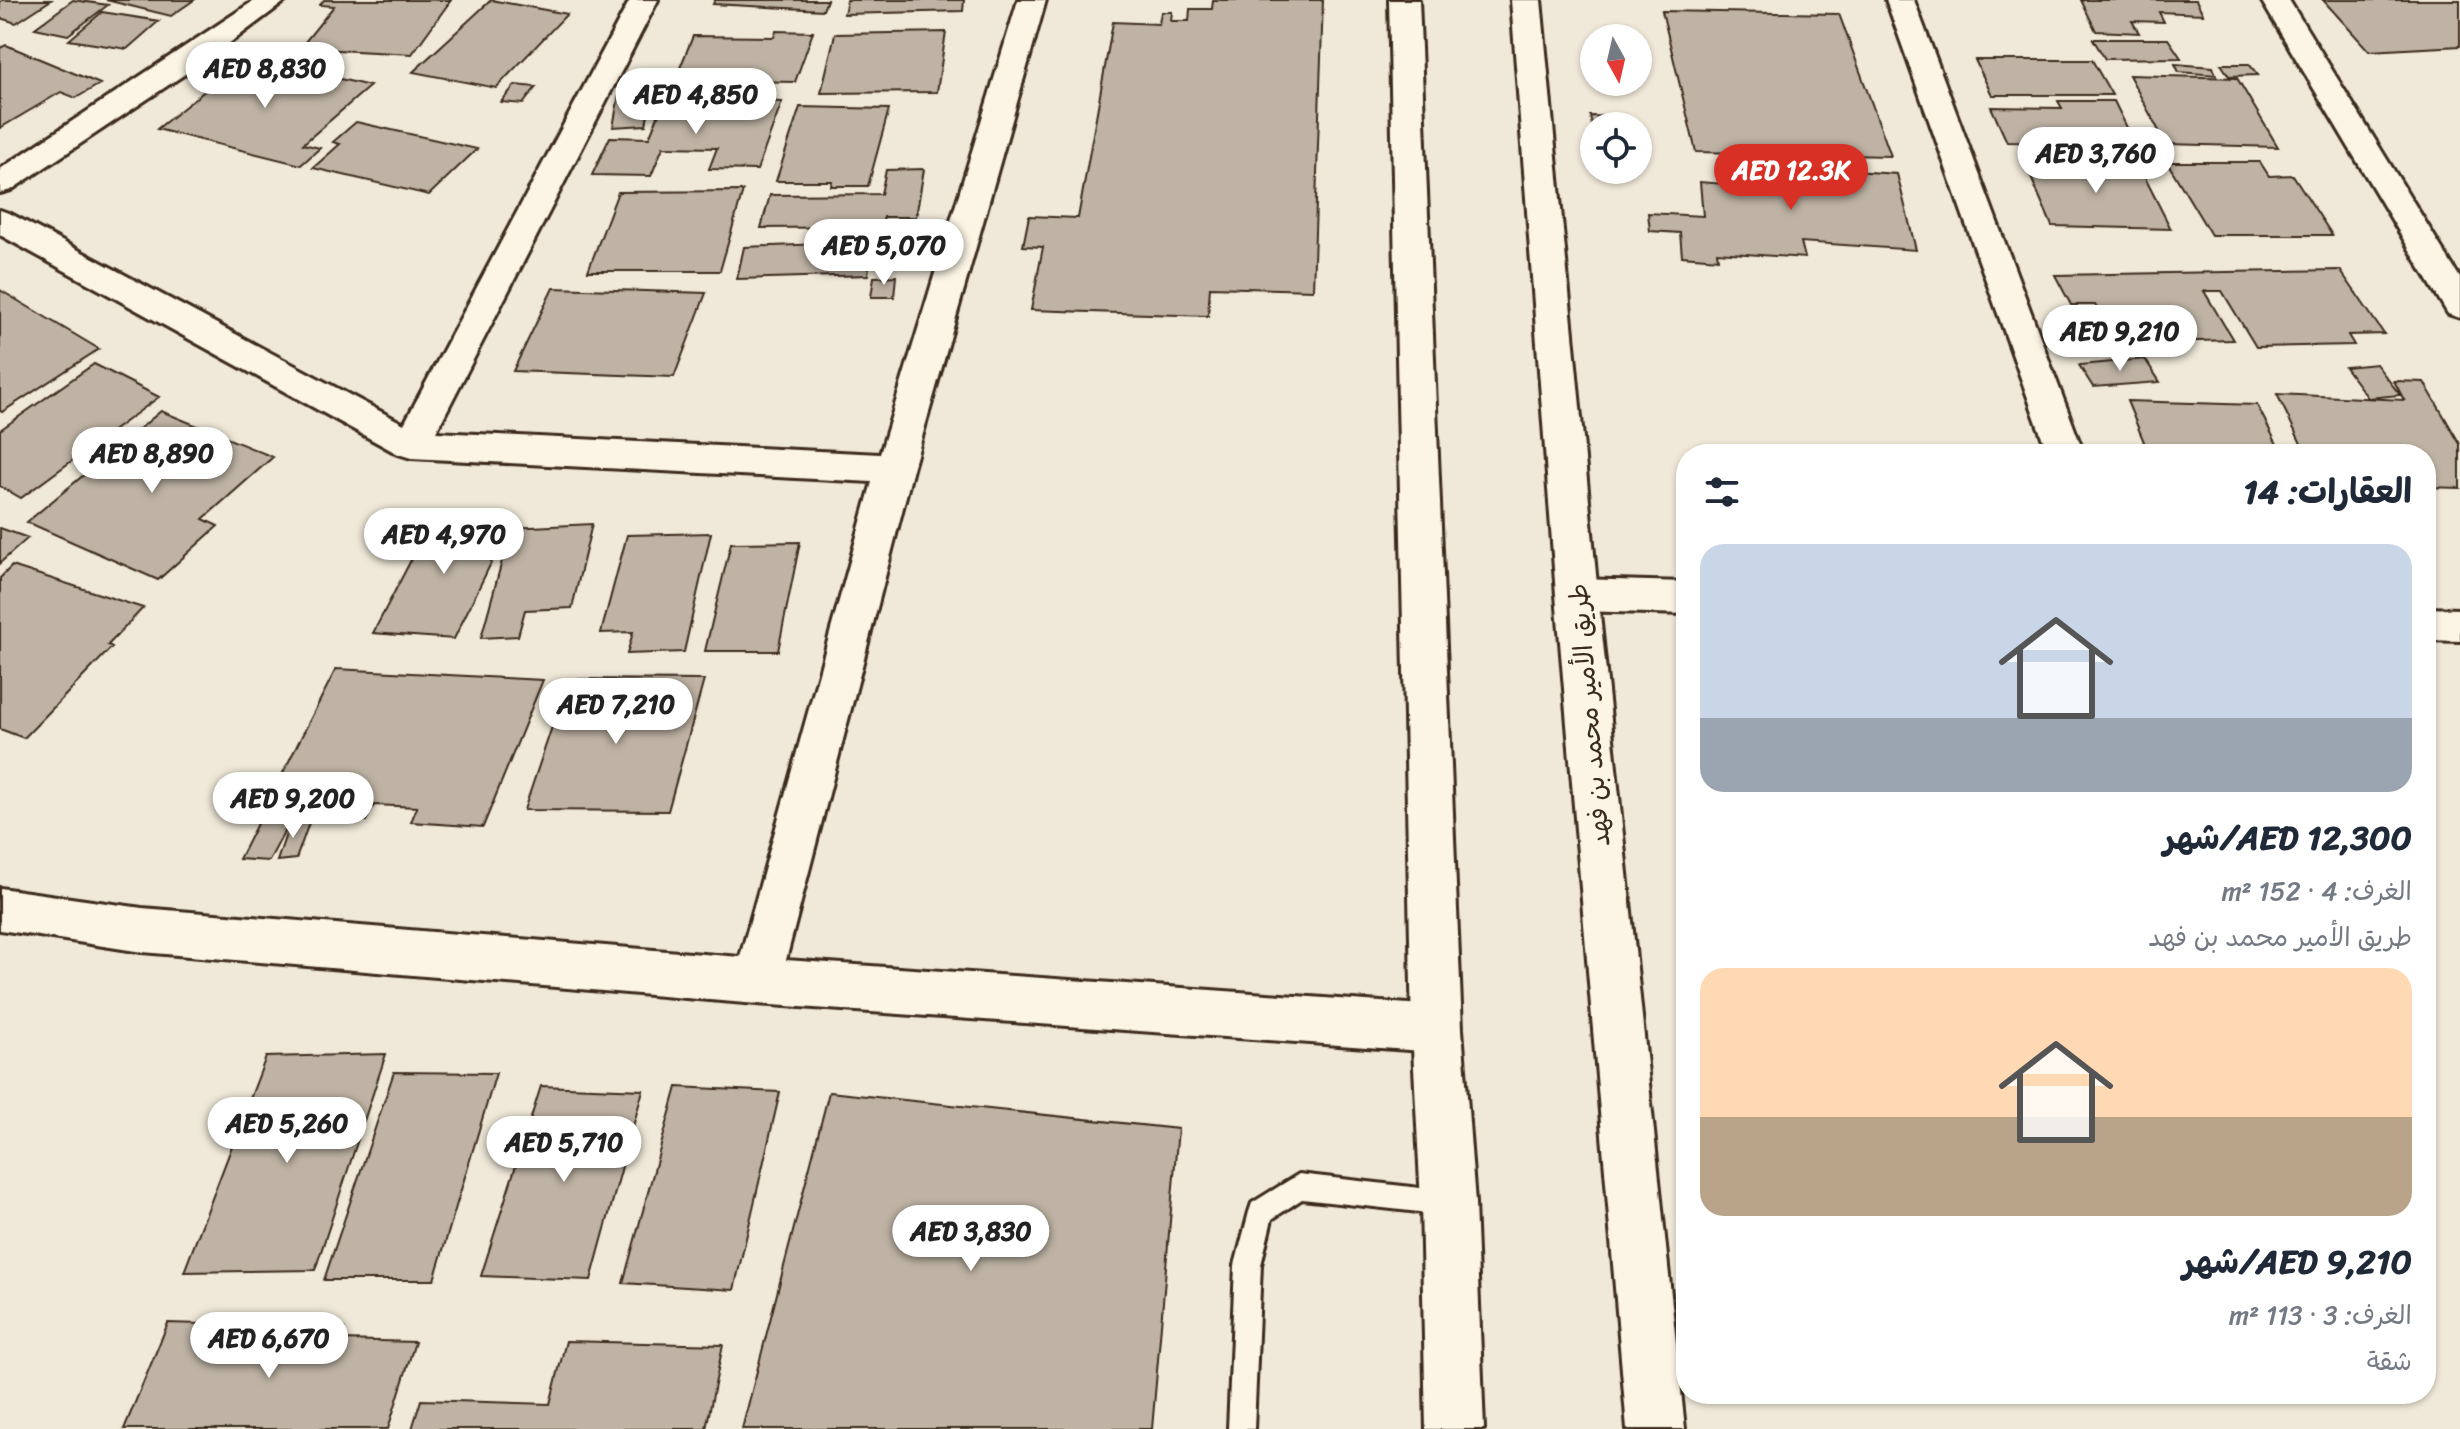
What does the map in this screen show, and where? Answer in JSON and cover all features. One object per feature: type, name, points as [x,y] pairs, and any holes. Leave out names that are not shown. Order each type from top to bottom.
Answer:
[{"type":"street","points":[[0,183],[273,0]]},
{"type":"street","points":[[411,444],[644,0]]},
{"type":"street","points":[[757,981],[894,469],[1032,0]]},
{"type":"street","points":[[1404,0],[1437,1029],[1448,1203],[1455,1429]]},
{"type":"street","name":"طريق الأمير محمد بن فهد","points":[[1526,0],[1577,595],[1656,1429]]},
{"type":"street","points":[[1900,0],[2062,444]]},
{"type":"street","points":[[2275,0],[2460,306]]},
{"type":"street","points":[[0,221],[411,444],[894,469]]},
{"type":"street","points":[[1577,595],[1676,598]]},
{"type":"street","points":[[2436,624],[2460,625]]},
{"type":"street","points":[[0,909],[142,930],[757,981],[1437,1029]]},
{"type":"lane","points":[[1241,1429],[1248,1265],[1261,1212],[1299,1186],[1448,1203]]},
{"type":"building","points":[[51,0],[16,23],[0,18],[0,2]]},
{"type":"building","points":[[73,0],[108,5],[68,35],[35,28]]},
{"type":"building","points":[[106,0],[194,0],[171,16]]},
{"type":"building","points":[[324,0],[451,0],[412,54],[300,48],[334,6],[320,5]]},
{"type":"building","points":[[491,0],[567,14],[496,88],[413,72]]},
{"type":"building","points":[[715,0],[827,0],[823,10],[713,4]]},
{"type":"building","points":[[847,0],[964,0],[963,11],[844,14]]},
{"type":"building","points":[[1213,0],[1323,0],[1313,290],[1210,287],[1208,316],[1031,310],[1043,247],[1023,246],[1029,216],[1078,218],[1113,22],[1159,24],[1161,12],[1172,12],[1171,21],[1189,21],[1190,9],[1212,9]]},
{"type":"building","points":[[2081,0],[2196,0],[2203,14],[2159,12],[2164,22],[2132,21],[2139,33],[2096,31]]},
{"type":"building","points":[[2323,0],[2460,0],[2460,46],[2369,51]]},
{"type":"building","points":[[1662,11],[1839,14],[1891,156],[1696,152]]},
{"type":"building","points":[[102,12],[159,21],[127,49],[69,40]]},
{"type":"building","points":[[776,31],[813,32],[795,82],[675,80],[693,36],[774,37]]},
{"type":"building","points":[[946,32],[937,92],[821,93],[835,34]]},
{"type":"building","points":[[2093,39],[2168,39],[2181,58],[2105,59]]},
{"type":"building","points":[[6,45],[100,84],[76,98],[61,92],[0,128],[0,48]]},
{"type":"building","points":[[247,57],[370,86],[303,144],[320,148],[301,165],[157,129]]},
{"type":"building","points":[[1975,60],[2092,60],[2112,95],[1992,95]]},
{"type":"building","points":[[2175,64],[2213,67],[2216,75],[2179,72]]},
{"type":"building","points":[[2221,64],[2249,64],[2258,75],[2229,76]]},
{"type":"building","points":[[2129,75],[2237,78],[2278,147],[2166,144]]},
{"type":"building","points":[[515,85],[536,87],[523,104],[501,102]]},
{"type":"building","points":[[652,93],[646,125],[613,127],[619,95]]},
{"type":"building","points":[[665,99],[782,102],[757,170],[709,169],[717,148],[663,147],[651,176],[592,175],[610,137],[649,138]]},
{"type":"building","points":[[2058,101],[2114,101],[2135,144],[2007,142],[1991,107],[2062,108]]},
{"type":"building","points":[[800,107],[889,109],[868,186],[831,186],[832,181],[776,181]]},
{"type":"building","points":[[356,122],[477,149],[429,195],[313,168],[340,144],[333,142]]},
{"type":"building","points":[[2024,161],[2138,164],[2171,229],[2052,226]]},
{"type":"building","points":[[1721,162],[1897,174],[1916,250],[1801,242],[1805,258],[1717,252],[1718,259],[1682,256],[1680,233],[1650,231],[1648,213],[1703,216],[1700,182],[1724,184]]},
{"type":"building","points":[[2167,162],[2260,162],[2269,176],[2293,175],[2332,235],[2211,235]]},
{"type":"building","points":[[924,169],[916,217],[884,217],[881,227],[761,228],[770,195],[881,194],[886,170]]},
{"type":"building","points":[[743,191],[720,271],[588,271],[618,192]]},
{"type":"building","points":[[872,242],[868,275],[737,279],[744,247]]},
{"type":"building","points":[[2340,270],[2384,334],[2348,335],[2354,345],[2256,347],[2222,291],[2204,291],[2233,340],[2161,342],[2147,316],[2102,317],[2095,305],[2071,305],[2055,275]]},
{"type":"building","points":[[896,276],[894,297],[871,297],[874,277]]},
{"type":"building","points":[[553,288],[706,293],[674,377],[513,371]]},
{"type":"building","points":[[0,290],[99,349],[2,412],[0,411]]},
{"type":"building","points":[[2145,359],[2160,382],[2093,387],[2079,365]]},
{"type":"building","points":[[94,364],[159,397],[21,498],[0,486],[0,430]]},
{"type":"building","points":[[2376,364],[2400,395],[2368,398],[2345,367]]},
{"type":"building","points":[[2394,381],[2424,382],[2460,444],[2460,488],[2436,487],[2436,444],[2301,444],[2277,394],[2404,400]]},
{"type":"building","points":[[2127,401],[2257,405],[2277,444],[2145,444]]},
{"type":"building","points":[[161,411],[273,457],[203,519],[218,526],[158,580],[27,522]]},
{"type":"building","points":[[436,512],[513,518],[454,639],[373,633]]},
{"type":"building","points":[[592,524],[572,608],[525,610],[518,636],[481,638],[511,528]]},
{"type":"building","points":[[0,528],[28,538],[0,563]]},
{"type":"building","points":[[711,533],[684,652],[627,654],[633,632],[601,633],[627,535]]},
{"type":"building","points":[[800,542],[778,651],[705,651],[731,543]]},
{"type":"building","points":[[12,566],[143,608],[108,645],[112,647],[24,738],[0,729],[0,578]]},
{"type":"building","points":[[336,669],[543,680],[483,827],[411,822],[417,807],[374,805],[366,821],[292,817],[269,861],[239,859]]},
{"type":"building","points":[[568,679],[704,680],[668,811],[524,810]]},
{"type":"building","points":[[310,820],[296,859],[277,861],[290,822]]},
{"type":"building","points":[[386,1054],[315,1270],[184,1272],[266,1057]]},
{"type":"building","points":[[394,1072],[496,1073],[434,1280],[324,1280]]},
{"type":"building","points":[[541,1086],[643,1090],[591,1280],[481,1276]]},
{"type":"building","points":[[677,1087],[780,1092],[734,1290],[623,1283]]},
{"type":"building","points":[[829,1092],[1178,1129],[1152,1429],[742,1429]]},
{"type":"building","points":[[168,1323],[344,1328],[341,1340],[415,1342],[388,1429],[124,1429]]},
{"type":"building","points":[[566,1341],[723,1345],[706,1429],[412,1429],[421,1400],[550,1404]]}]
